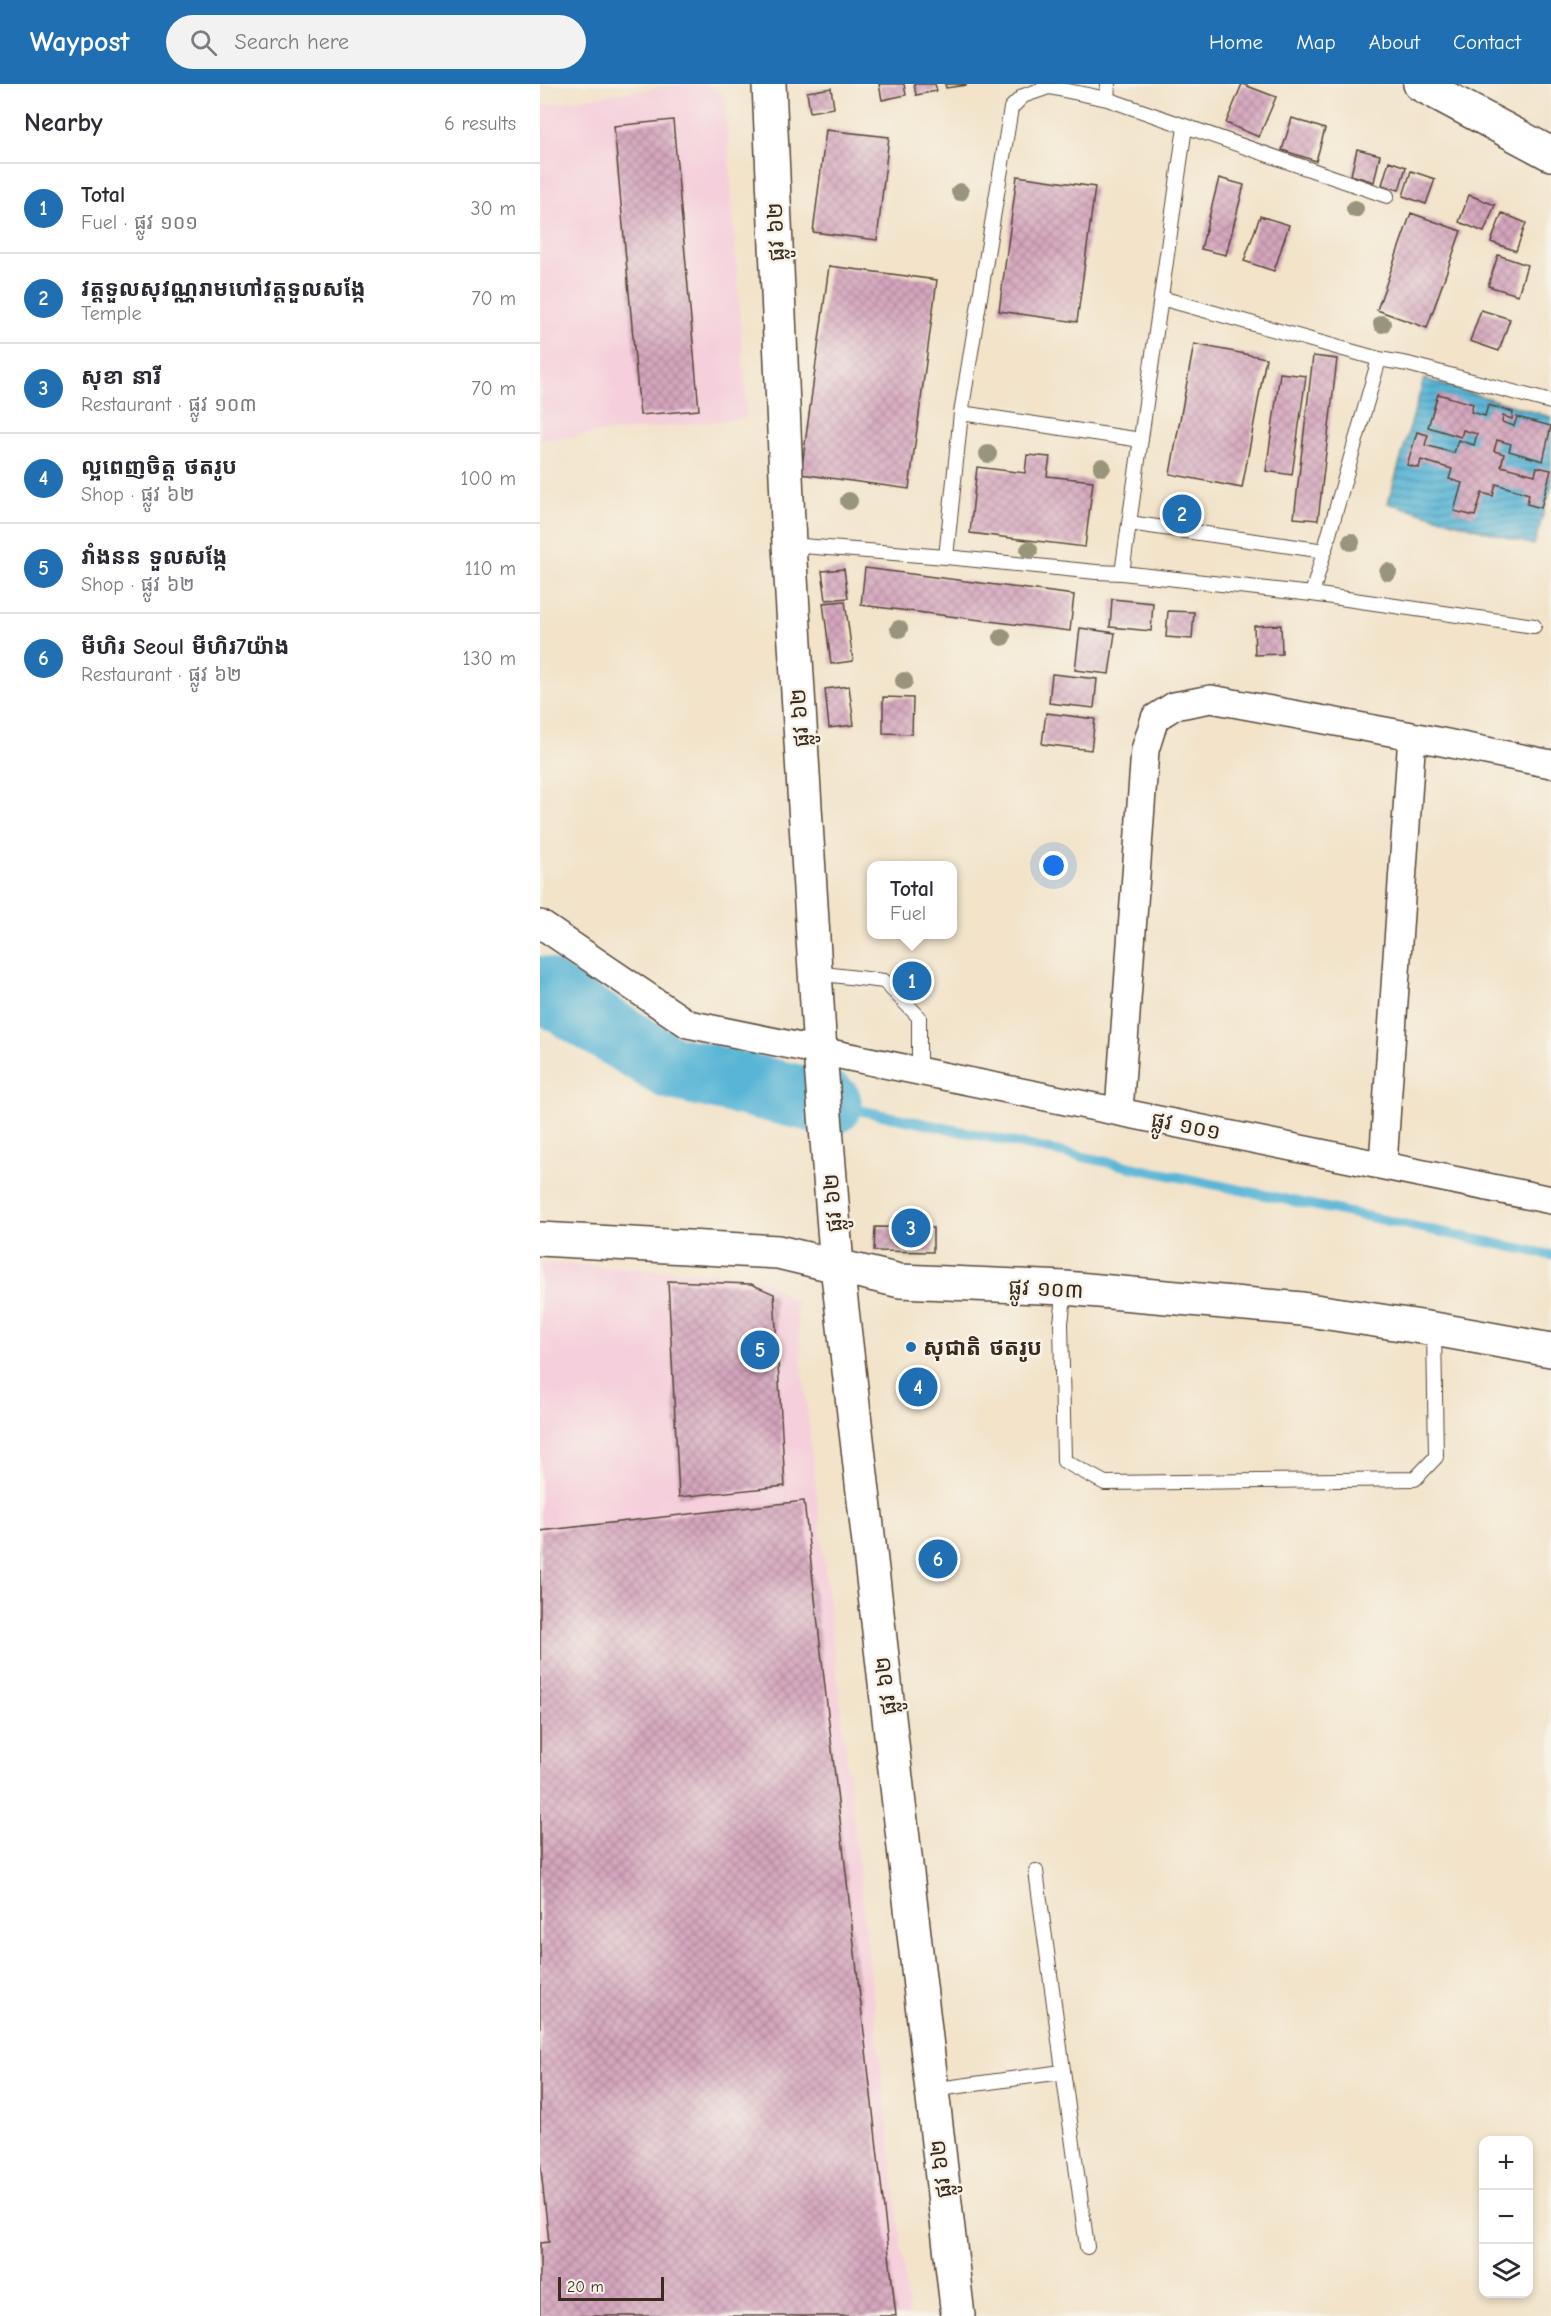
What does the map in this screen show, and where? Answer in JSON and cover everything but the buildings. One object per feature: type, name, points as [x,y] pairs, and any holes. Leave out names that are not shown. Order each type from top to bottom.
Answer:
[{"type":"street","name":"ផ្លូវ ៦២","points":[[769,84],[789,545],[821,1067],[837,1266],[958,2316]]},
{"type":"street","points":[[1420,84],[1551,154]]},
{"type":"street","points":[[1119,1111],[1144,750],[1155,718],[1174,706],[1211,699],[1551,764]]},
{"type":"street","points":[[1383,1164],[1412,736]]},
{"type":"street","name":"ផ្លូវ ១០១","points":[[540,924],[688,1024],[821,1067],[919,1071],[1551,1200]]},
{"type":"street","name":"ផ្លូវ ១០៣","points":[[540,1239],[778,1252],[900,1281],[1065,1288],[1302,1309],[1551,1350]]},
{"type":"lane","points":[[1107,99],[1108,84]]},
{"type":"lane","points":[[946,557],[961,413],[1011,108],[1023,96],[1049,86],[1107,99],[1387,196]]},
{"type":"lane","points":[[1122,573],[1185,127]]},
{"type":"lane","points":[[1161,298],[1379,359],[1408,364],[1551,402]]},
{"type":"lane","points":[[1312,594],[1379,359]]},
{"type":"lane","points":[[961,413],[1141,440]]},
{"type":"lane","points":[[1129,523],[1325,551]]},
{"type":"lane","points":[[789,545],[1122,573],[1312,594],[1534,626]]},
{"type":"lane","points":[[815,973],[884,981],[918,1017],[919,1071]]},
{"type":"lane","points":[[1065,1288],[1061,1323],[1064,1461],[1105,1483],[1415,1479],[1436,1457],[1434,1329]]},
{"type":"lane","points":[[1036,1871],[1087,2247]]},
{"type":"lane","points":[[931,2090],[1062,2072]]},
{"type":"shaded area","points":[[684,84],[705,84],[725,96],[747,418],[540,440],[540,105]]},
{"type":"shaded area","points":[[540,1263],[755,1276],[795,1301],[909,2316],[540,2316]]},
{"type":"water","points":[[1424,379],[1551,417],[1551,487],[1534,545],[1388,503]]},
{"type":"waterway","points":[[540,988],[669,1067],[830,1104]]},
{"type":"waterway","points":[[830,1104],[1551,1255]]},
{"type":"place","name":"វត្តទួលសុវណ្ណរាមហៅវត្តទួលសង្កែ","points":[[1182,514]]},
{"type":"place","name":"Total","points":[[912,981]]},
{"type":"place","name":"សុខា នារី","points":[[911,1228]]},
{"type":"place","name":"សុជាតិ ថតរូប","points":[[911,1347]]},
{"type":"place","name":"វាំងនន ទួលសង្កែ","points":[[760,1350]]},
{"type":"place","name":"ល្អពេញចិត្ត ថតរូប","points":[[918,1387]]},
{"type":"place","name":"មីហិរ Seoul មីហិរ7យ៉ាង","points":[[938,1559]]}]
